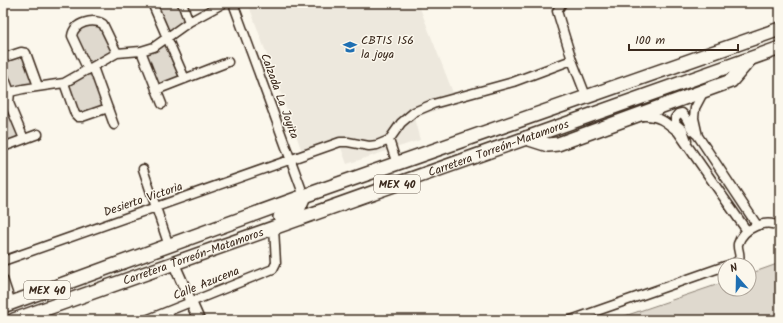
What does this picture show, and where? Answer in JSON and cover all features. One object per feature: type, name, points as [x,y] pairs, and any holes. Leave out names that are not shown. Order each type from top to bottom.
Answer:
[{"type":"highway","name":"MEX 40","points":[[5,301],[92,274],[304,196],[780,28]]},
{"type":"highway","name":"Carretera Torreón-Matamoros","points":[[16,320],[780,48]]},
{"type":"highway","points":[[526,138],[548,145],[558,144],[731,81],[749,59]]},
{"type":"highway","points":[[178,262],[201,249],[298,210],[304,196]]},
{"type":"highway","points":[[5,301],[108,262],[165,248]]},
{"type":"street","points":[[152,3],[185,79]]},
{"type":"street","points":[[182,3],[189,22]]},
{"type":"street","points":[[3,97],[10,92],[38,86],[64,83],[117,53],[141,51],[159,45],[189,22],[224,3]]},
{"type":"street","name":"Calzada La Joyita","points":[[233,3],[304,196]]},
{"type":"street","points":[[560,5],[557,11],[572,60],[586,96]]},
{"type":"street","points":[[114,125],[90,69],[72,36],[73,31],[80,25],[92,21],[103,24],[117,53]]},
{"type":"street","points":[[141,51],[159,89],[162,104]]},
{"type":"street","points":[[3,58],[21,52],[28,55],[38,86]]},
{"type":"street","points":[[397,164],[389,140],[401,123],[414,112],[433,104],[513,82],[572,60]]},
{"type":"street","points":[[159,89],[228,62]]},
{"type":"street","points":[[3,74],[10,92],[10,103],[24,140]]},
{"type":"street","points":[[64,83],[75,114],[78,117],[108,108]]},
{"type":"street","points":[[704,91],[695,108],[694,118],[698,136],[757,225]]},
{"type":"street","points":[[687,146],[686,136],[683,130],[675,123],[675,118],[678,114],[682,113],[685,115],[692,132],[698,136]]},
{"type":"street","points":[[636,116],[652,116],[664,120],[678,132],[747,231]]},
{"type":"street","points":[[3,147],[38,134]]},
{"type":"street","name":"Desierto Victoria","points":[[3,261],[340,142],[369,146],[389,140]]},
{"type":"street","points":[[143,169],[156,207],[165,248]]},
{"type":"street","points":[[740,257],[738,244],[747,231],[757,225],[766,224],[780,227]]},
{"type":"street","name":"Calle Azucena","points":[[146,320],[274,268],[274,228]]},
{"type":"street","points":[[178,262],[191,302],[199,320]]},
{"type":"street","points":[[571,320],[717,269]]},
{"type":"street","points":[[3,279],[5,301]]},
{"type":"shaded area","points":[[153,3],[180,3],[188,21],[168,36]]},
{"type":"shaded area","name":"CBTIS 156 la joya","points":[[248,3],[418,3],[457,103],[414,118],[420,140],[347,164],[340,145],[304,157]]},
{"type":"shaded area","points":[[98,22],[115,52],[88,68],[74,32],[81,27]]},
{"type":"shaded area","points":[[167,40],[184,78],[156,88],[143,52]]},
{"type":"shaded area","points":[[22,53],[37,85],[11,90],[3,71],[3,60]]},
{"type":"shaded area","points":[[92,70],[106,107],[78,115],[65,84]]},
{"type":"shaded area","points":[[8,97],[22,139],[3,145],[3,99]]},
{"type":"shaded area","points":[[780,263],[780,320],[613,320],[717,285],[717,297],[757,297],[757,271]]},
{"type":"place","name":"CBTIS 156 la joya","points":[[350,47]]}]
